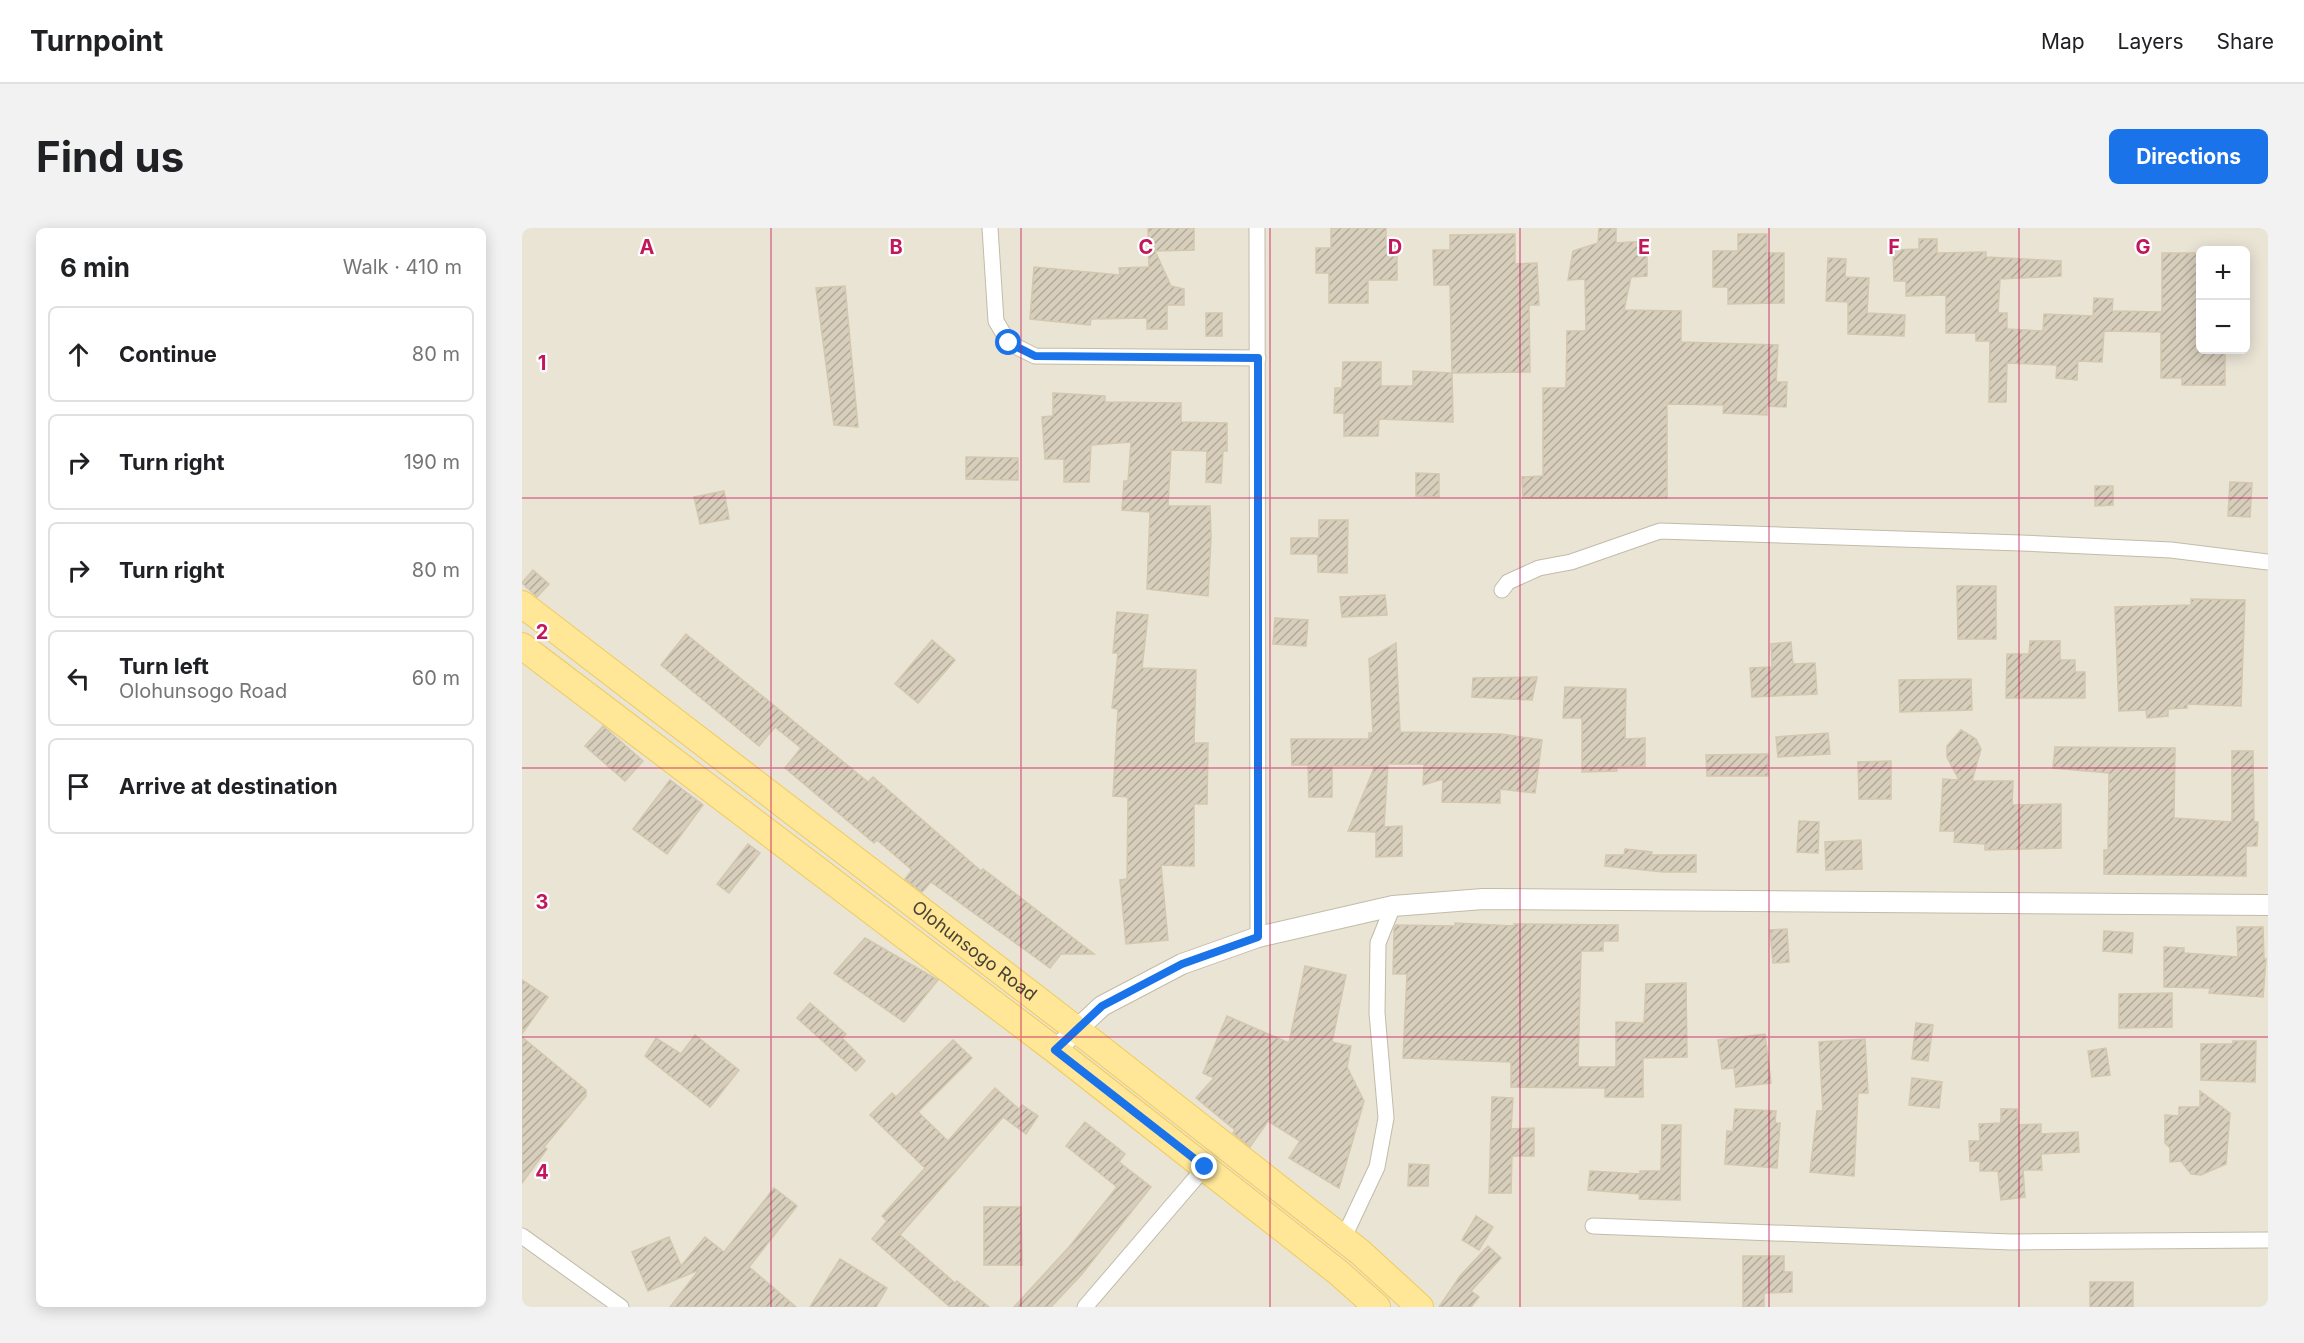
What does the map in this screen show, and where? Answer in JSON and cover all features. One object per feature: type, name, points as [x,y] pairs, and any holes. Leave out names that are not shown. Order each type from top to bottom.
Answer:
[{"type":"main road","name":"Olohunsogo Road","points":[[522,604],[1076,1029],[1343,1239],[1420,1307]]},
{"type":"main road","name":"Olohunsogo Road","points":[[522,646],[1055,1050],[1339,1273],[1377,1307]]},
{"type":"street","points":[[990,228],[996,321],[1009,343],[1035,356],[1258,358]]},
{"type":"street","points":[[1257,228],[1258,937]]},
{"type":"street","points":[[1502,590],[1508,582],[1539,568],[1571,562],[1660,531],[2171,550],[2268,562]]},
{"type":"street","points":[[1055,1050],[1102,1006],[1182,964],[1258,937],[1393,906],[1483,899],[2268,905]]},
{"type":"street","points":[[1343,1239],[1377,1167],[1386,1118],[1377,1013],[1378,943],[1393,906]]},
{"type":"street","points":[[1085,1307],[1205,1167]]},
{"type":"street","points":[[1593,1226],[2011,1242],[2268,1240]]},
{"type":"street","points":[[522,1236],[621,1307]]},
{"type":"shaded area","points":[[522,228],[2268,228],[2268,1307],[522,1307]]},
{"type":"building","points":[[1148,228],[1194,228],[1194,250],[1155,251],[1171,286],[1184,289],[1184,305],[1167,305],[1167,329],[1147,329],[1147,318],[1091,319],[1090,325],[1030,319],[1034,267],[1120,275],[1119,268],[1149,267]]},
{"type":"building","points":[[1331,228],[1386,228],[1386,245],[1397,245],[1397,280],[1368,280],[1368,303],[1329,303],[1329,273],[1316,273],[1316,248],[1331,248]]},
{"type":"building","points":[[1599,228],[1616,228],[1616,243],[1647,241],[1647,276],[1631,277],[1624,310],[1681,311],[1681,342],[1778,345],[1776,382],[1787,382],[1786,407],[1767,406],[1767,415],[1723,413],[1724,405],[1667,404],[1667,498],[1523,498],[1522,477],[1543,476],[1543,388],[1566,388],[1567,331],[1586,331],[1585,279],[1568,280],[1573,251],[1598,243]]},
{"type":"building","points":[[1515,234],[1515,264],[1537,263],[1539,305],[1529,305],[1530,372],[1452,373],[1450,285],[1434,285],[1433,250],[1450,250],[1450,235]]},
{"type":"building","points":[[1738,234],[1767,234],[1767,253],[1784,253],[1784,303],[1728,304],[1728,287],[1713,287],[1713,251],[1738,251]]},
{"type":"building","points":[[1919,239],[1937,239],[1937,253],[1986,252],[1986,257],[2061,261],[2061,276],[2000,279],[1998,313],[2007,313],[2007,329],[2043,331],[2044,314],[2093,316],[2094,298],[2113,299],[2112,311],[2162,312],[2162,253],[2196,253],[2196,354],[2225,354],[2225,385],[2182,385],[2182,378],[2161,378],[2161,332],[2104,331],[2102,362],[2078,361],[2077,380],[2056,378],[2057,365],[2007,363],[2006,402],[1989,402],[1990,341],[1976,341],[1976,333],[1946,333],[1946,295],[1906,296],[1906,281],[1894,281],[1893,250],[1919,249]]},
{"type":"building","points":[[1828,258],[1846,259],[1845,277],[1869,278],[1867,313],[1905,315],[1904,336],[1848,334],[1848,302],[1826,301]]},
{"type":"building","points":[[845,286],[858,427],[834,425],[816,288]]},
{"type":"building","points":[[1206,313],[1222,313],[1222,336],[1206,336]]},
{"type":"building","points":[[1343,362],[1381,362],[1381,386],[1413,386],[1413,371],[1452,373],[1453,422],[1379,419],[1378,436],[1344,436],[1344,413],[1334,413],[1335,388],[1342,388]]},
{"type":"building","points":[[1053,393],[1105,396],[1105,402],[1181,403],[1181,422],[1227,423],[1227,451],[1223,451],[1221,483],[1206,482],[1207,451],[1171,450],[1168,506],[1210,506],[1208,596],[1147,589],[1150,512],[1122,510],[1124,481],[1128,481],[1131,442],[1091,445],[1089,482],[1064,482],[1064,459],[1045,459],[1042,417],[1053,416]]},
{"type":"building","points":[[966,457],[1018,458],[1018,480],[966,479]]},
{"type":"building","points":[[1416,473],[1439,474],[1439,497],[1416,496]]},
{"type":"building","points":[[2230,482],[2252,483],[2250,517],[2228,516]]},
{"type":"building","points":[[2095,486],[2113,486],[2113,505],[2095,506]]},
{"type":"building","points":[[724,491],[729,519],[700,524],[694,497]]},
{"type":"building","points":[[1319,520],[1348,520],[1347,573],[1318,572],[1318,554],[1291,554],[1291,538],[1319,538]]},
{"type":"building","points":[[533,570],[549,584],[537,597],[522,583]]},
{"type":"building","points":[[1957,586],[1996,586],[1996,639],[1958,639]]},
{"type":"building","points":[[1385,595],[1387,615],[1342,617],[1340,597]]},
{"type":"building","points":[[2191,599],[2245,600],[2241,706],[2187,704],[2187,708],[2168,709],[2168,716],[2147,718],[2146,710],[2119,711],[2115,607],[2191,605]]},
{"type":"building","points":[[1117,612],[1148,615],[1142,668],[1196,670],[1194,743],[1208,743],[1207,804],[1194,804],[1194,866],[1161,865],[1168,940],[1126,944],[1120,880],[1127,879],[1128,797],[1113,796],[1118,709],[1112,708],[1118,653],[1113,653]]},
{"type":"building","points":[[1275,618],[1308,620],[1306,646],[1273,644]]},
{"type":"building","points":[[686,634],[868,782],[873,777],[981,871],[983,869],[1094,954],[1061,954],[1050,968],[931,882],[922,892],[905,879],[912,870],[877,840],[874,843],[785,768],[801,748],[775,727],[759,746],[661,665]]},
{"type":"building","points":[[932,640],[955,660],[918,703],[895,684]]},
{"type":"building","points":[[2030,641],[2060,641],[2060,660],[2075,660],[2075,672],[2085,672],[2085,698],[2006,698],[2007,654],[2029,654]]},
{"type":"building","points":[[1791,642],[1793,664],[1815,663],[1817,694],[1752,697],[1750,668],[1772,667],[1771,644]]},
{"type":"building","points":[[1396,643],[1400,732],[1501,734],[1542,740],[1535,793],[1500,789],[1500,803],[1442,802],[1443,779],[1423,785],[1424,764],[1388,764],[1384,827],[1402,826],[1402,856],[1376,857],[1376,832],[1348,831],[1375,766],[1332,766],[1332,797],[1309,797],[1308,765],[1292,765],[1291,739],[1369,739],[1369,733],[1373,733],[1369,659]]},
{"type":"building","points":[[1537,677],[1532,700],[1472,697],[1473,678]]},
{"type":"building","points":[[1971,679],[1972,710],[1900,712],[1899,680]]},
{"type":"building","points":[[1565,687],[1626,689],[1625,739],[1645,738],[1645,766],[1616,767],[1617,771],[1582,772],[1582,718],[1563,718]]},
{"type":"building","points":[[603,726],[643,761],[625,781],[585,746]]},
{"type":"building","points":[[1961,730],[1976,739],[1981,749],[1972,781],[2013,781],[2012,805],[2061,804],[2061,848],[1985,850],[1985,844],[1954,842],[1955,831],[1940,831],[1943,779],[1959,780],[1947,757],[1947,746]]},
{"type":"building","points":[[1828,733],[1830,754],[1778,757],[1776,737]]},
{"type":"building","points":[[2055,747],[2175,748],[2174,818],[2232,822],[2232,751],[2253,751],[2254,822],[2258,822],[2257,846],[2246,846],[2246,876],[2104,874],[2104,850],[2108,850],[2109,773],[2053,768]]},
{"type":"building","points":[[1768,754],[1768,776],[1707,776],[1706,755]]},
{"type":"building","points":[[1891,761],[1891,799],[1859,799],[1858,762]]},
{"type":"building","points":[[670,780],[703,805],[667,854],[633,829]]},
{"type":"building","points":[[1799,821],[1819,822],[1818,853],[1797,852]]},
{"type":"building","points":[[1861,840],[1862,869],[1826,870],[1825,842]]},
{"type":"building","points":[[748,844],[760,853],[729,893],[717,884]]},
{"type":"building","points":[[1625,849],[1652,852],[1651,855],[1696,855],[1696,872],[1664,872],[1605,866],[1606,855],[1624,855]]},
{"type":"building","points":[[1455,923],[1514,926],[1514,924],[1618,925],[1618,941],[1603,941],[1603,951],[1581,951],[1578,1067],[1616,1067],[1616,1022],[1644,1023],[1646,984],[1686,983],[1687,1057],[1643,1058],[1643,1097],[1605,1097],[1605,1088],[1511,1087],[1511,1062],[1403,1058],[1407,974],[1393,974],[1394,929],[1396,925],[1455,926]]},
{"type":"building","points":[[2237,927],[2263,927],[2264,959],[2266,959],[2263,997],[2209,993],[2210,988],[2164,987],[2164,947],[2184,948],[2184,953],[2238,957]]},
{"type":"building","points":[[1787,929],[1789,962],[1773,963],[1770,930]]},
{"type":"building","points":[[2104,931],[2133,933],[2132,953],[2103,951]]},
{"type":"building","points":[[865,938],[938,980],[904,1022],[834,973]]},
{"type":"building","points":[[1305,966],[1346,975],[1332,1042],[1351,1046],[1347,1067],[1364,1101],[1339,1188],[1289,1158],[1300,1141],[1268,1121],[1250,1147],[1233,1133],[1235,1130],[1196,1098],[1214,1078],[1203,1073],[1227,1016],[1289,1043]]},
{"type":"building","points":[[522,980],[548,997],[522,1034]]},
{"type":"building","points":[[2172,993],[2172,1027],[2119,1028],[2119,994]]},
{"type":"building","points":[[810,1003],[846,1034],[842,1038],[865,1061],[856,1071],[797,1018]]},
{"type":"building","points":[[1916,1023],[1933,1025],[1928,1061],[1912,1059]]},
{"type":"building","points":[[1765,1034],[1771,1083],[1736,1087],[1734,1068],[1722,1069],[1718,1040]]},
{"type":"building","points":[[695,1035],[739,1070],[710,1107],[645,1056],[656,1038],[681,1054]]},
{"type":"building","points":[[522,1037],[586,1090],[586,1096],[544,1147],[547,1149],[522,1183]]},
{"type":"building","points":[[1865,1039],[1868,1093],[1858,1093],[1854,1176],[1810,1172],[1817,1111],[1823,1111],[1819,1042]]},
{"type":"building","points":[[953,1040],[972,1058],[918,1112],[948,1141],[995,1088],[1019,1109],[1022,1105],[1038,1116],[1026,1134],[1003,1117],[900,1235],[955,1283],[957,1281],[989,1307],[950,1307],[872,1239],[887,1221],[882,1216],[925,1168],[870,1115],[892,1093],[896,1097]]},
{"type":"building","points":[[2233,1041],[2256,1041],[2255,1082],[2201,1080],[2201,1044],[2233,1044]]},
{"type":"building","points":[[2106,1048],[2110,1075],[2092,1077],[2088,1051]]},
{"type":"building","points":[[1912,1078],[1942,1082],[1939,1108],[1909,1105]]},
{"type":"building","points":[[2200,1091],[2230,1113],[2226,1164],[2201,1175],[2191,1174],[2181,1161],[2170,1162],[2170,1148],[2165,1143],[2165,1115],[2179,1116],[2179,1107],[2200,1107]]},
{"type":"building","points":[[1492,1097],[1513,1098],[1511,1129],[1534,1128],[1534,1156],[1512,1156],[1511,1193],[1489,1193]]},
{"type":"building","points":[[1735,1109],[1776,1111],[1775,1123],[1780,1123],[1777,1168],[1725,1164],[1727,1131],[1733,1132]]},
{"type":"building","points":[[2001,1109],[2017,1109],[2018,1125],[2041,1124],[2041,1134],[2078,1132],[2079,1152],[2041,1154],[2042,1170],[2023,1170],[2025,1197],[2001,1200],[1998,1171],[1980,1171],[1980,1161],[1970,1161],[1969,1141],[1980,1141],[1979,1124],[2001,1123]]},
{"type":"building","points":[[1085,1122],[1125,1154],[1119,1162],[1151,1187],[1082,1274],[1051,1307],[1014,1307],[1069,1247],[1117,1187],[1066,1146]]},
{"type":"building","points":[[1662,1125],[1681,1125],[1680,1200],[1639,1199],[1640,1194],[1588,1190],[1590,1171],[1640,1174],[1640,1171],[1661,1171]]},
{"type":"building","points":[[1409,1164],[1429,1165],[1428,1186],[1408,1186]]},
{"type":"building","points":[[774,1188],[797,1206],[749,1267],[796,1307],[670,1307],[699,1270],[648,1291],[632,1252],[669,1237],[681,1266],[705,1237],[724,1252]]},
{"type":"building","points":[[984,1207],[1021,1207],[1022,1265],[984,1265]]},
{"type":"building","points":[[1476,1216],[1493,1227],[1479,1250],[1462,1240]]},
{"type":"building","points":[[1488,1246],[1501,1258],[1471,1291],[1479,1297],[1471,1307],[1439,1307],[1460,1276]]},
{"type":"building","points":[[1743,1256],[1784,1256],[1784,1272],[1792,1272],[1792,1292],[1764,1293],[1764,1307],[1743,1307]]},
{"type":"building","points":[[840,1259],[887,1288],[876,1307],[810,1307]]},
{"type":"building","points":[[2090,1282],[2133,1282],[2133,1307],[2090,1307]]},
{"type":"route","points":[[1009,343],[1035,356],[1258,358],[1258,937],[1182,964],[1102,1006],[1055,1050],[1205,1167]]}]
